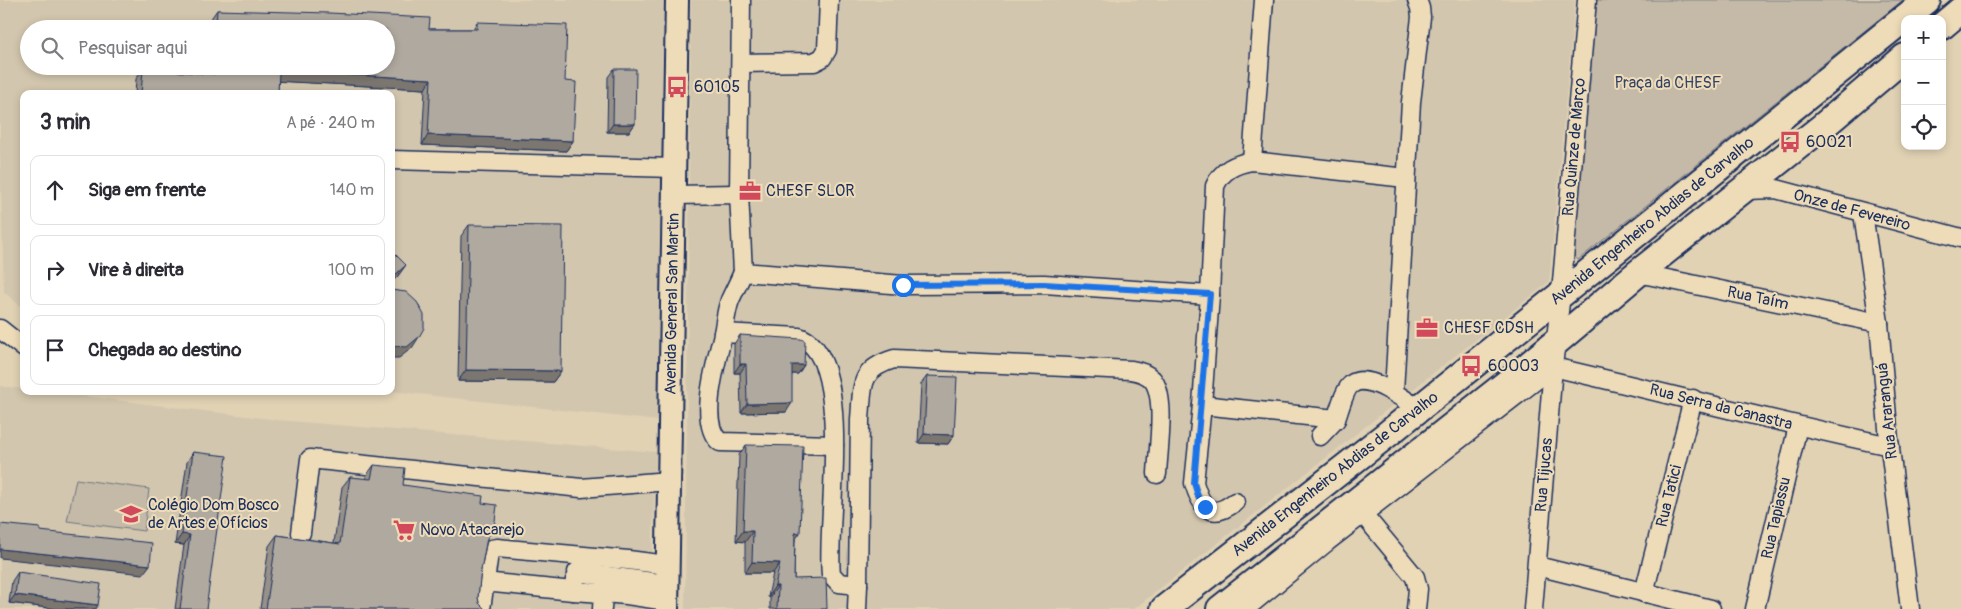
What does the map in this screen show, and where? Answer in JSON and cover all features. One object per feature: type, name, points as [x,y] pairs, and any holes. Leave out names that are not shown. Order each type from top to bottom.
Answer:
[{"type":"highway","name":"Avenida Engenheiro Abdias de Carvalho","points":[[1164,609],[1418,409],[1927,0]]},
{"type":"highway","points":[[1946,23],[1961,10]]},
{"type":"highway","name":"Avenida Engenheiro Abdias de Carvalho","points":[[1220,609],[1512,379],[1638,273],[1901,60]]},
{"type":"main road","name":"Avenida General San Martin","points":[[667,590],[677,0]]},
{"type":"street","points":[[741,0],[739,194],[743,272],[730,301],[713,377],[710,399],[710,425],[720,442],[834,445]]},
{"type":"street","points":[[741,63],[814,62],[822,58],[827,50],[829,0]]},
{"type":"street","points":[[1252,161],[1264,0]]},
{"type":"street","points":[[1394,391],[1411,102],[1421,17],[1417,0]]},
{"type":"street","name":"Rua Quinze de Março","points":[[1556,342],[1587,0]]},
{"type":"street","points":[[395,160],[674,168]]},
{"type":"street","points":[[1236,502],[1224,511],[1214,512],[1205,507],[1198,496],[1194,483],[1210,294],[1215,186],[1218,178],[1236,164],[1252,161],[1406,178]]},
{"type":"street","name":"Onze de Fevereiro","points":[[1743,190],[1776,189],[1961,238]]},
{"type":"street","points":[[673,195],[739,194]]},
{"type":"street","name":"Rua Araranguá","points":[[1863,213],[1879,323],[1890,446],[1910,609]]},
{"type":"street","points":[[743,272],[903,285],[1044,284],[1210,294]]},
{"type":"street","name":"Rua Taím","points":[[1638,273],[1879,323]]},
{"type":"street","points":[[1561,293],[1584,318]]},
{"type":"street","points":[[0,329],[20,345]]},
{"type":"street","points":[[723,333],[799,338],[811,343],[829,377],[834,418],[831,574],[839,583],[858,585]]},
{"type":"street","name":"Rua Tijucas","points":[[1533,609],[1556,342]]},
{"type":"street","points":[[857,609],[860,419],[863,385],[870,369],[882,362],[894,359],[1131,370],[1144,373],[1152,379],[1159,394],[1157,474]]},
{"type":"street","points":[[1245,609],[1363,514],[1553,367]]},
{"type":"street","name":"Rua Serra da Canastra","points":[[1553,367],[1693,399],[1798,426],[1890,446]]},
{"type":"street","points":[[1320,436],[1336,419],[1348,387],[1353,383],[1369,382],[1394,391],[1418,409]]},
{"type":"street","name":"Rua Tatici","points":[[1644,593],[1693,399]]},
{"type":"street","points":[[1202,405],[1336,419]]},
{"type":"street","name":"Rua Tapiassu","points":[[1755,609],[1798,426]]},
{"type":"street","points":[[301,533],[310,459],[581,488],[669,481]]},
{"type":"street","points":[[1363,514],[1415,577],[1418,589],[1416,609]]},
{"type":"street","points":[[481,609],[489,553],[491,549],[497,548],[580,555],[667,590]]},
{"type":"street","points":[[573,591],[580,555]]},
{"type":"street","points":[[1537,566],[1711,609]]},
{"type":"street","points":[[577,572],[667,590]]},
{"type":"street","points":[[484,582],[573,591],[603,601],[627,595],[667,590]]},
{"type":"shaded area","points":[[0,0],[666,0],[659,421],[395,391],[395,90],[20,90],[20,306],[4,292],[0,153]]},
{"type":"shaded area","points":[[691,0],[1575,0],[1549,282],[1134,609],[685,609]]},
{"type":"shaded area","points":[[0,386],[20,388],[20,395],[75,395],[278,420],[656,452],[650,609],[0,609]]},
{"type":"green space","name":"Praça da CHESF","points":[[1592,0],[1903,0],[1578,260],[1572,255]]},
{"type":"green space","points":[[76,479],[149,489],[144,531],[67,521]]},
{"type":"building","points":[[217,10],[430,18],[429,29],[477,29],[477,22],[567,25],[565,81],[576,82],[573,141],[428,135],[431,79],[355,75],[395,75],[395,20],[216,20]]},
{"type":"building","points":[[614,69],[636,69],[635,124],[613,124]]},
{"type":"building","points":[[143,75],[279,75],[278,90],[141,90]]},
{"type":"building","points":[[469,225],[563,226],[561,371],[466,370]]},
{"type":"building","points":[[395,254],[406,265],[395,275]]},
{"type":"building","points":[[395,291],[406,292],[417,302],[424,315],[424,328],[419,337],[407,347],[395,346]]},
{"type":"building","points":[[740,335],[801,339],[805,341],[804,365],[792,365],[792,403],[747,404],[746,364],[740,364]]},
{"type":"building","points":[[927,376],[957,377],[954,435],[924,434]]},
{"type":"building","points":[[746,445],[803,446],[800,533],[795,533],[794,579],[826,578],[827,609],[777,609],[778,586],[775,586],[780,563],[752,562],[753,531],[743,531]]},
{"type":"building","points":[[193,452],[227,456],[206,609],[180,609],[190,535],[182,534]]},
{"type":"building","name":"Novo Atacarejo","points":[[374,465],[405,468],[403,485],[483,496],[482,503],[497,505],[494,529],[487,538],[481,570],[478,597],[479,603],[484,609],[266,609],[277,535],[340,544],[350,477],[371,479]]},
{"type":"building","points":[[0,524],[40,528],[40,531],[152,543],[150,565],[0,549]]},
{"type":"building","points":[[18,572],[101,584],[98,605],[15,595]]},
{"type":"place","name":"60105","points":[[677,87]]},
{"type":"place","name":"60021","points":[[1790,142]]},
{"type":"place","name":"CHESF SLOR","points":[[750,191]]},
{"type":"place","name":"CHESF CDSH","points":[[1427,328]]},
{"type":"place","name":"60003","points":[[1471,366]]},
{"type":"place","name":"Colégio Dom Bosco de Artes e Ofícios","points":[[131,514]]},
{"type":"place","name":"Novo Atacarejo","points":[[404,530]]},
{"type":"route","points":[[903,285],[1044,284],[1210,294],[1194,483],[1198,496],[1205,507]]}]
